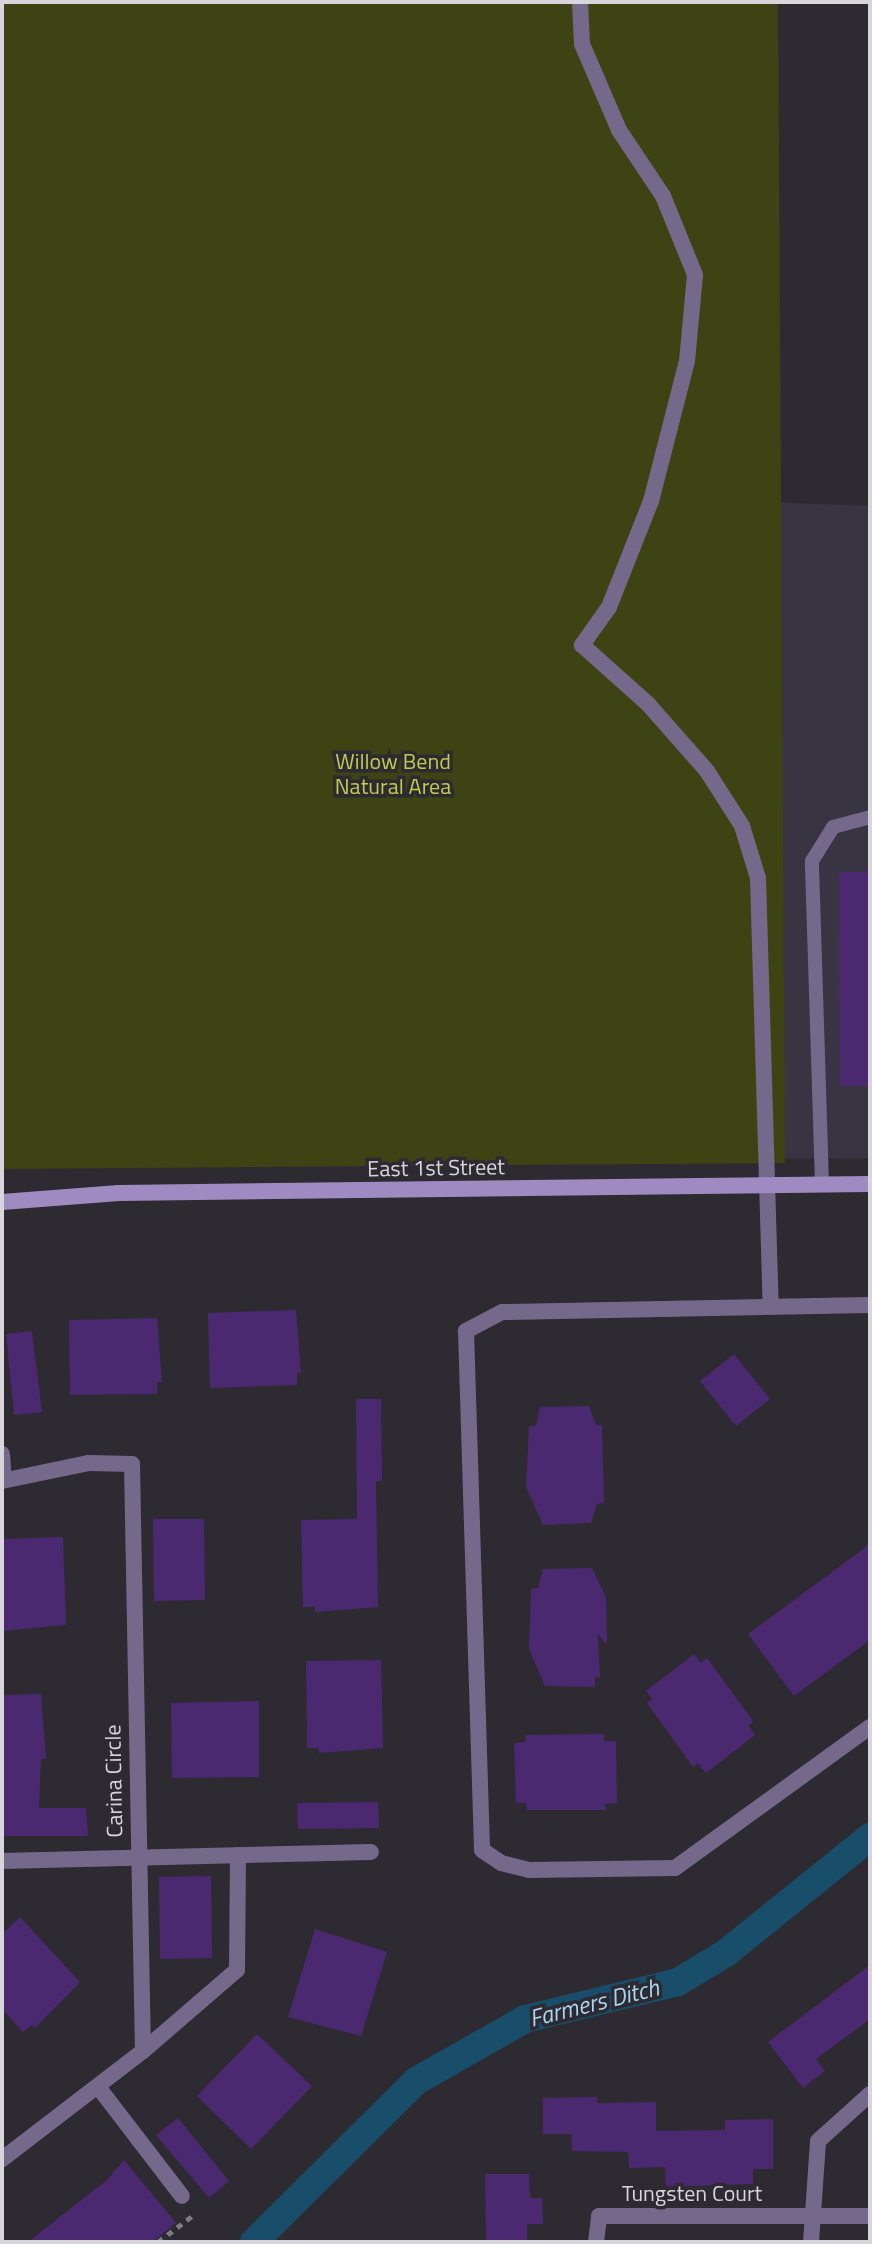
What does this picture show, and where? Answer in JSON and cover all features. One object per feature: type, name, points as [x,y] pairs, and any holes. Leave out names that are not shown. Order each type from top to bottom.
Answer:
[{"type":"street","points":[[580,2],[582,44],[619,130],[663,196],[695,275],[687,361],[651,501],[609,607],[582,645],[658,715],[707,771],[742,826],[758,878],[771,1307]]},
{"type":"street","name":"East 1st Street","points":[[2,1202],[119,1193],[870,1184]]},
{"type":"street","points":[[870,1305],[502,1312],[466,1331],[482,1850],[501,1863],[529,1870],[675,1868],[870,1727]]},
{"type":"street","points":[[2,1454],[3,1480]]},
{"type":"street","name":"Carina Circle","points":[[3,1480],[89,1463],[132,1464],[143,2051]]},
{"type":"street","points":[[2,1861],[371,1852]]},
{"type":"street","points":[[2,2159],[99,2088],[237,1970],[238,1855]]},
{"type":"street","points":[[99,2088],[182,2196]]},
{"type":"street","points":[[811,2242],[810,2217],[818,2141],[870,2094]]},
{"type":"street","name":"Tungsten Court","points":[[596,2242],[599,2216],[810,2217]]},
{"type":"street","points":[[810,2217],[870,2216]]},
{"type":"lane","points":[[822,1184],[812,861],[833,827],[870,817]]},
{"type":"path","points":[[158,2242],[195,2214],[182,2196]]},
{"type":"shaded area","points":[[762,502],[870,506],[870,1158],[630,1160]]},
{"type":"green space","name":"Willow Bend Natural Area","points":[[2,2],[778,2],[785,1163],[2,1169]]},
{"type":"building","points":[[839,872],[870,872],[870,1086],[840,1086]]},
{"type":"building","points":[[296,1310],[301,1373],[297,1373],[297,1385],[210,1388],[208,1313]]},
{"type":"building","points":[[157,1318],[162,1382],[157,1382],[157,1394],[70,1395],[69,1320]]},
{"type":"building","points":[[32,1331],[42,1412],[14,1415],[6,1334]]},
{"type":"building","points":[[734,1354],[770,1399],[736,1426],[700,1381]]},
{"type":"building","points":[[356,1399],[381,1399],[382,1481],[376,1481],[378,1607],[315,1612],[315,1607],[303,1607],[301,1520],[357,1519]]},
{"type":"building","points":[[589,1406],[596,1425],[602,1425],[604,1503],[597,1504],[591,1523],[543,1525],[526,1487],[529,1426],[536,1426],[540,1407]]},
{"type":"building","points":[[153,1519],[204,1519],[205,1600],[154,1601]]},
{"type":"building","points":[[63,1537],[66,1625],[3,1631],[2,1539]]},
{"type":"building","points":[[870,1544],[870,1640],[794,1696],[748,1634]]},
{"type":"building","points":[[592,1568],[606,1598],[607,1645],[598,1634],[600,1678],[595,1677],[595,1687],[545,1686],[529,1649],[531,1589],[538,1588],[543,1569]]},
{"type":"building","points":[[694,1654],[701,1663],[707,1658],[753,1721],[749,1726],[755,1735],[706,1773],[698,1763],[693,1767],[647,1703],[652,1699],[646,1691]]},
{"type":"building","points":[[381,1660],[383,1748],[319,1753],[319,1748],[307,1748],[306,1661]]},
{"type":"building","points":[[41,1694],[46,1759],[41,1759],[39,1808],[86,1808],[88,1836],[3,1836],[2,1695]]},
{"type":"building","points":[[259,1701],[259,1777],[172,1778],[171,1703]]},
{"type":"building","points":[[604,1734],[604,1741],[616,1741],[617,1803],[605,1804],[606,1810],[527,1810],[526,1803],[516,1803],[514,1743],[526,1742],[525,1735]]},
{"type":"building","points":[[378,1802],[379,1828],[298,1829],[297,1803]]},
{"type":"building","points":[[211,1876],[212,1958],[160,1959],[159,1877]]},
{"type":"building","points":[[20,1917],[80,1982],[35,2028],[32,2025],[23,2032],[2,2009],[2,1934]]},
{"type":"building","points":[[315,1929],[387,1952],[361,2036],[288,2017]]},
{"type":"building","points":[[870,1965],[870,2019],[816,2059],[825,2071],[803,2088],[768,2042]]},
{"type":"building","points":[[257,2034],[312,2086],[251,2149],[197,2096]]},
{"type":"building","points":[[597,2097],[597,2103],[656,2102],[656,2131],[725,2130],[725,2120],[773,2119],[773,2169],[753,2169],[753,2184],[666,2187],[665,2167],[629,2168],[628,2152],[572,2151],[571,2134],[543,2134],[543,2098]]},
{"type":"building","points":[[178,2118],[229,2181],[209,2198],[156,2135]]},
{"type":"building","points":[[124,2160],[176,2223],[152,2242],[28,2242],[107,2180]]},
{"type":"building","points":[[485,2174],[529,2174],[530,2198],[542,2198],[543,2224],[527,2224],[527,2242],[486,2242]]},
{"type":"waterway","name":"Farmers Ditch","points":[[254,2242],[416,2081],[525,2019],[678,1982],[726,1953],[870,1837]]}]
